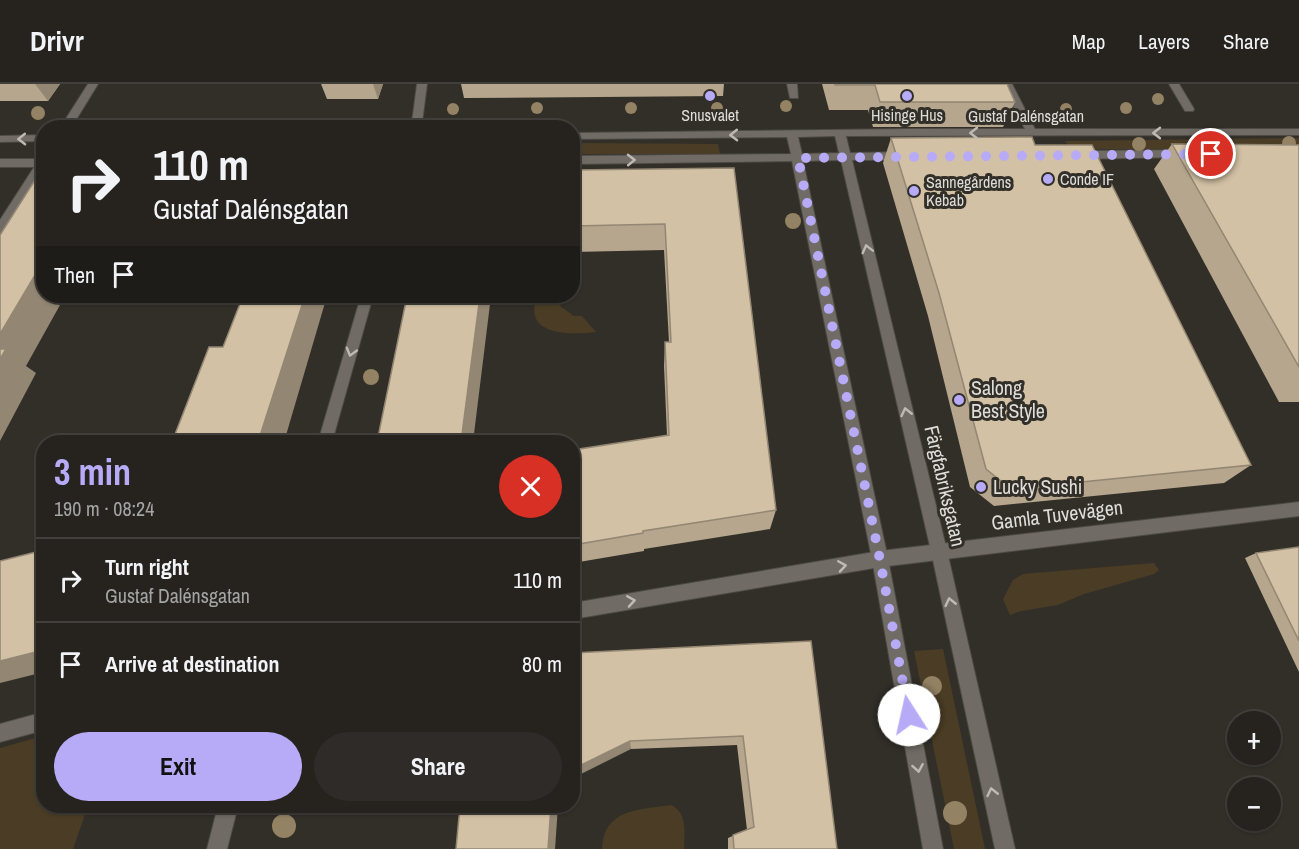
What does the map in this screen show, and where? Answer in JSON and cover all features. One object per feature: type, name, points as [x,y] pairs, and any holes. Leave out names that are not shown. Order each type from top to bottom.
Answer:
[{"type":"street","points":[[70,120],[93,84]]},
{"type":"street","points":[[417,120],[422,84]]},
{"type":"street","points":[[792,84],[794,96]]},
{"type":"street","points":[[1007,84],[1032,133]]},
{"type":"street","points":[[1174,84],[1189,109]]},
{"type":"street","name":"Gustaf Dalénsgatan","points":[[580,136],[1299,132]]},
{"type":"street","name":"Färgfabriksgatan","points":[[840,133],[939,551],[1005,849]]},
{"type":"street","points":[[792,134],[880,560],[933,849]]},
{"type":"street","points":[[0,139],[36,138]]},
{"type":"street","name":"Gustaf Dalénsgatan","points":[[1067,155],[1195,154]]},
{"type":"street","points":[[580,160],[916,156]]},
{"type":"street","points":[[0,163],[36,162]]},
{"type":"street","points":[[0,229],[36,173]]},
{"type":"street","points":[[327,435],[366,303]]},
{"type":"street","name":"Gamla Tuvevägen","points":[[580,610],[939,551],[1299,509]]},
{"type":"street","points":[[0,733],[36,723]]},
{"type":"street","points":[[217,849],[226,813]]},
{"type":"shaded area","points":[[1299,138],[1299,149],[1071,149],[1065,141]]},
{"type":"shaded area","points":[[580,143],[718,144],[720,154],[580,154]]},
{"type":"shaded area","points":[[535,303],[560,303],[560,306],[574,316],[582,316],[596,332],[574,333],[551,330],[542,326],[536,319]]},
{"type":"shaded area","points":[[1154,563],[1159,570],[1154,574],[1084,594],[1058,605],[1010,615],[1003,599],[1013,580],[1023,574]]},
{"type":"shaded area","points":[[943,649],[985,849],[954,849],[914,651]]},
{"type":"shaded area","points":[[36,738],[36,813],[86,813],[73,849],[0,849],[0,748]]},
{"type":"shaded area","points":[[671,805],[683,818],[684,849],[602,849],[604,836],[609,826],[617,818],[636,810]]},
{"type":"building","points":[[835,84],[1007,84],[1015,102],[880,102],[875,85]]},
{"type":"building","points":[[1032,137],[1035,145],[1092,145],[1251,465],[1011,489],[986,469],[939,293],[891,138]]},
{"type":"building","points":[[1172,144],[1299,145],[1299,367]]},
{"type":"building","points":[[734,168],[776,510],[643,531],[643,533],[580,544],[580,449],[669,435],[665,342],[671,342],[665,224],[580,226],[580,170]]},
{"type":"building","points":[[36,178],[36,273],[0,334],[0,235]]},
{"type":"building","points":[[240,303],[303,303],[260,435],[175,435],[209,347],[223,347]]},
{"type":"building","points":[[406,303],[479,303],[462,435],[378,435]]},
{"type":"building","points":[[0,349],[6,349],[0,359]]},
{"type":"building","points":[[1299,547],[1299,641],[1256,553]]},
{"type":"building","points":[[36,552],[36,652],[0,661],[0,561]]},
{"type":"building","points":[[811,641],[837,849],[734,849],[733,835],[754,827],[743,736],[630,741],[580,766],[580,653]]},
{"type":"building","points":[[459,813],[551,813],[548,849],[456,849]]},
{"type":"place","name":"Snusvalet","points":[[710,96]]},
{"type":"place","name":"Hisinge Hus","points":[[907,96]]},
{"type":"place","name":"Conde IF","points":[[1048,179]]},
{"type":"place","name":"Sannegårdens Kebab","points":[[914,191]]},
{"type":"place","name":"Salong Best Style","points":[[959,400]]},
{"type":"place","name":"Lucky Sushi","points":[[981,487]]},
{"type":"route","points":[[909,715],[880,560],[798,158],[1211,154]]}]
